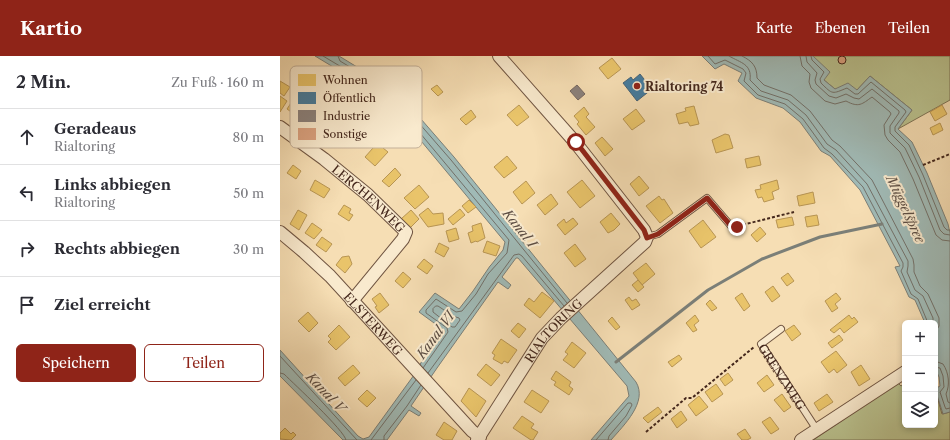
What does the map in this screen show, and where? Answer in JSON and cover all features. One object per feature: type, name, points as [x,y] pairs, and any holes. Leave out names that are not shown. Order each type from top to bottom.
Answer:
[{"type":"street","points":[[499,56],[576,142],[644,230],[647,238]]},
{"type":"street","name":"LERCHENWEG","points":[[280,127],[290,134]]},
{"type":"street","name":"LERCHENWEG","points":[[309,148],[368,195],[406,232],[403,239],[352,301]]},
{"type":"street","name":"ELSTERWEG","points":[[280,232],[304,252],[352,301],[478,438]]},
{"type":"street","name":"RIALTORING","points":[[478,438],[542,338],[580,300],[645,242],[647,238]]},
{"type":"street","points":[[801,440],[902,374]]},
{"type":"lane","name":"RIALTORING","points":[[647,238],[658,234],[707,198],[731,226]]},
{"type":"lane","name":"GRENZWEG","points":[[781,329],[761,344],[816,430]]},
{"type":"path","points":[[923,165],[950,154]]},
{"type":"path","points":[[731,226],[737,227],[794,212]]},
{"type":"path","points":[[646,432],[686,398],[692,398],[758,343],[761,344]]},
{"type":"green space","points":[[813,56],[950,56],[950,100],[898,129],[912,110],[870,76],[857,90],[835,89],[824,80]]},
{"type":"green space","points":[[898,383],[902,385],[902,428],[938,428],[938,400],[942,414],[950,412],[950,440],[813,440]]},
{"type":"water","points":[[315,56],[339,56],[355,66],[332,66]]},
{"type":"water","name":"Müggelspree","points":[[702,56],[813,56],[830,72],[824,80],[835,89],[848,83],[857,90],[870,76],[912,110],[898,129],[912,142],[927,173],[948,224],[950,233],[950,412],[943,414],[938,398],[938,387],[940,386],[938,375],[938,320],[924,320],[915,300],[909,297],[895,267],[900,266],[860,190],[830,156],[821,151],[800,122],[783,108],[756,98],[738,81],[742,73],[724,64],[715,69]]},
{"type":"water","points":[[422,120],[454,157],[636,382],[639,390],[637,405],[628,420],[611,440],[591,440],[629,396],[627,386],[518,258],[516,258],[502,277],[511,285],[508,289],[498,282],[411,406],[421,413],[419,416],[409,410],[387,440],[343,440],[280,376],[280,350],[358,436],[363,439],[369,437],[414,375],[422,361],[445,331],[419,312],[435,293],[459,309],[503,250],[505,242],[422,142]]},
{"type":"building: Wohnen","points":[[612,58],[621,69],[608,79],[599,68]]},
{"type":"building: Wohnen","points":[[280,81],[290,87],[284,96],[280,93]]},
{"type":"building: Wohnen","points":[[437,85],[443,92],[438,96],[431,89]]},
{"type":"building: Wohnen","points":[[280,96],[287,101],[280,112]]},
{"type":"building: Wohnen","points":[[519,105],[529,117],[517,126],[507,115]]},
{"type":"building: Wohnen","points":[[942,105],[947,114],[935,121],[930,112]]},
{"type":"building: Wohnen","points":[[694,106],[699,124],[690,126],[688,122],[679,124],[676,114],[686,111],[685,108]]},
{"type":"building: Wohnen","points":[[584,107],[589,114],[586,117],[595,127],[586,135],[577,124],[579,122],[574,116]]},
{"type":"building: Wohnen","points":[[636,109],[645,121],[632,130],[623,119]]},
{"type":"building: Wohnen","points":[[471,110],[476,117],[466,125],[460,119]]},
{"type":"building: Wohnen","points":[[940,123],[943,130],[933,135],[930,128]]},
{"type":"building: Wohnen","points":[[725,134],[729,135],[733,148],[716,153],[712,140]]},
{"type":"building: Wohnen","points":[[602,137],[613,149],[605,156],[595,143]]},
{"type":"building: Wohnen","points":[[373,148],[383,148],[388,152],[375,166],[365,157]]},
{"type":"building: Wohnen","points":[[507,156],[517,168],[504,178],[494,167]]},
{"type":"building: Wohnen","points":[[759,156],[761,165],[747,168],[745,159]]},
{"type":"building: Wohnen","points":[[293,165],[301,171],[296,179],[287,173]]},
{"type":"building: Wohnen","points":[[395,168],[401,175],[389,187],[382,181]]},
{"type":"building: Wohnen","points":[[639,176],[649,188],[639,196],[630,184]]},
{"type":"building: Wohnen","points":[[315,180],[330,189],[324,198],[310,190]]},
{"type":"building: Wohnen","points":[[582,180],[595,196],[580,208],[567,192]]},
{"type":"building: Wohnen","points":[[777,180],[779,189],[772,192],[774,199],[764,202],[762,197],[758,198],[755,190],[761,189],[760,185]]},
{"type":"building: Wohnen","points":[[526,181],[535,193],[522,204],[513,192]]},
{"type":"building: Wohnen","points":[[419,185],[429,197],[415,209],[404,198]]},
{"type":"building: Wohnen","points":[[813,192],[815,203],[799,206],[797,196]]},
{"type":"building: Wohnen","points":[[551,194],[558,204],[545,215],[537,205]]},
{"type":"building: Wohnen","points":[[659,196],[662,200],[664,199],[673,213],[660,223],[646,206]]},
{"type":"building: Wohnen","points":[[469,200],[476,207],[468,213],[462,206]]},
{"type":"building: Wohnen","points":[[344,205],[351,209],[349,213],[353,215],[349,221],[338,214]]},
{"type":"building: Wohnen","points":[[428,208],[433,214],[443,213],[444,224],[428,227],[419,215]]},
{"type":"building: Wohnen","points":[[460,209],[465,215],[453,225],[448,219]]},
{"type":"building: Wohnen","points":[[298,210],[307,215],[299,230],[290,224]]},
{"type":"building: Wohnen","points":[[411,210],[419,219],[410,228],[401,219]]},
{"type":"building: Wohnen","points":[[611,213],[620,224],[608,233],[600,222]]},
{"type":"building: Wohnen","points":[[817,215],[819,225],[807,227],[805,217]]},
{"type":"building: Wohnen","points":[[792,217],[794,225],[778,228],[776,220]]},
{"type":"building: Wohnen","points":[[573,218],[578,224],[565,235],[557,225],[564,219],[566,223]]},
{"type":"building: Wohnen","points":[[703,220],[716,237],[701,248],[689,231]]},
{"type":"building: Wohnen","points":[[312,223],[322,230],[314,239],[305,233]]},
{"type":"building: Wohnen","points":[[481,223],[485,238],[471,243],[468,233],[473,231],[472,226]]},
{"type":"building: Wohnen","points":[[760,227],[766,234],[757,242],[751,235]]},
{"type":"building: Wohnen","points":[[456,228],[459,239],[449,242],[446,231]]},
{"type":"building: Wohnen","points":[[322,237],[332,244],[326,252],[316,245]]},
{"type":"building: Wohnen","points":[[487,241],[500,246],[496,256],[483,252]]},
{"type":"building: Wohnen","points":[[439,243],[449,248],[444,257],[435,252]]},
{"type":"building: Wohnen","points":[[575,244],[586,259],[575,267],[564,253]]},
{"type":"building: Wohnen","points":[[349,256],[352,264],[345,273],[336,265],[342,257]]},
{"type":"building: Wohnen","points":[[424,259],[433,266],[427,274],[417,267]]},
{"type":"building: Wohnen","points":[[646,263],[655,274],[642,285],[633,273]]},
{"type":"building: Wohnen","points":[[403,272],[411,279],[403,288],[395,281]]},
{"type":"building: Wohnen","points":[[788,273],[794,281],[787,286],[781,278]]},
{"type":"building: Wohnen","points":[[638,280],[644,287],[638,292],[632,285]]},
{"type":"building: Wohnen","points":[[773,286],[780,296],[772,302],[765,292]]},
{"type":"building: Wohnen","points":[[542,292],[554,301],[540,318],[524,305],[529,298],[534,302]]},
{"type":"building: Wohnen","points":[[380,293],[389,305],[379,313],[375,307],[377,306],[372,299]]},
{"type":"building: Wohnen","points":[[742,293],[750,306],[744,311],[735,298]]},
{"type":"building: Wohnen","points":[[836,293],[841,299],[835,304],[838,308],[832,312],[825,301]]},
{"type":"building: Wohnen","points":[[629,297],[632,301],[636,299],[640,305],[632,310],[625,300]]},
{"type":"building: Wohnen","points":[[710,300],[717,308],[712,311],[706,304]]},
{"type":"building: Wohnen","points":[[308,312],[318,323],[309,332],[298,321]]},
{"type":"building: Wohnen","points":[[695,315],[699,321],[694,325],[697,330],[693,332],[686,323]]},
{"type":"building: Wohnen","points":[[849,315],[852,319],[854,317],[858,322],[844,333],[840,328],[834,333],[830,330]]},
{"type":"building: Wohnen","points":[[612,317],[620,327],[616,330],[608,321]]},
{"type":"building: Wohnen","points":[[518,323],[526,329],[519,338],[511,331]]},
{"type":"building: Wohnen","points":[[339,325],[350,337],[336,350],[328,342],[331,339],[328,336]]},
{"type":"building: Wohnen","points":[[794,325],[801,334],[792,341],[785,331]]},
{"type":"building: Wohnen","points":[[839,335],[843,340],[832,348],[828,343]]},
{"type":"building: Wohnen","points":[[501,339],[517,350],[508,363],[504,361],[502,364],[493,359],[495,355],[492,353]]},
{"type":"building: Wohnen","points":[[572,342],[586,353],[574,368],[563,360],[568,354],[565,352]]},
{"type":"building: Wohnen","points":[[836,351],[847,365],[837,373],[834,369],[829,373],[821,362]]},
{"type":"building: Wohnen","points":[[679,355],[682,359],[672,367],[668,362]]},
{"type":"building: Wohnen","points":[[486,364],[500,375],[491,386],[477,375]]},
{"type":"building: Wohnen","points":[[353,365],[360,373],[345,386],[338,378]]},
{"type":"building: Wohnen","points":[[861,365],[870,379],[859,386],[851,372]]},
{"type":"building: Wohnen","points":[[556,371],[571,382],[569,386],[573,389],[569,395],[554,385],[556,382],[551,379]]},
{"type":"building: Wohnen","points":[[728,373],[733,380],[725,386],[720,379]]},
{"type":"building: Wohnen","points":[[767,375],[774,385],[764,392],[757,383]]},
{"type":"building: Wohnen","points":[[716,384],[723,394],[712,402],[705,392]]},
{"type":"building: Wohnen","points":[[469,388],[486,401],[476,417],[461,401]]},
{"type":"building: Wohnen","points":[[367,390],[376,398],[367,407],[358,399]]},
{"type":"building: Wohnen","points":[[532,390],[549,401],[541,413],[524,402]]},
{"type":"building: Wohnen","points":[[782,394],[791,407],[784,412],[774,400]]},
{"type":"building: Wohnen","points":[[827,394],[833,402],[819,411],[814,403]]},
{"type":"building: Wohnen","points":[[699,396],[708,407],[696,416],[688,405]]},
{"type":"building: Wohnen","points":[[658,407],[662,412],[648,423],[643,418]]},
{"type":"building: Wohnen","points":[[681,411],[687,420],[677,428],[671,419]]},
{"type":"building: Wohnen","points":[[522,416],[534,424],[531,428],[538,432],[533,440],[513,428]]},
{"type":"building: Wohnen","points":[[770,417],[779,429],[771,434],[762,422]]},
{"type":"building: Wohnen","points":[[444,422],[457,431],[452,440],[444,440],[436,435]]},
{"type":"building: Wohnen","points":[[285,428],[291,434],[293,432],[296,435],[291,440],[280,439],[280,433]]},
{"type":"building: Wohnen","points":[[745,429],[751,438],[742,440],[737,434]]},
{"type":"building: Öffentlich","name":"Rialtoring 74","points":[[640,74],[652,89],[637,101],[623,83],[631,77],[633,80]]},
{"type":"building: Industrie","points":[[577,85],[585,94],[578,100],[570,91]]},
{"type":"building: Sonstige","points":[[840,56],[844,56],[846,60],[844,64],[840,64],[838,62],[838,58]]},
{"type":"waterway","points":[[616,362],[708,290],[762,259],[820,237],[882,224]]},
{"type":"place","name":"Rialtoring 74","points":[[637,86]]},
{"type":"route","points":[[576,142],[644,230],[647,238],[658,234],[707,198],[731,226],[737,227]]},
{"type":"water label","name":"Kanal I","points":[[520,228]]},
{"type":"water label","name":"Kanal VI","points":[[435,335]]},
{"type":"water label","name":"Kanal V","points":[[326,392]]}]
